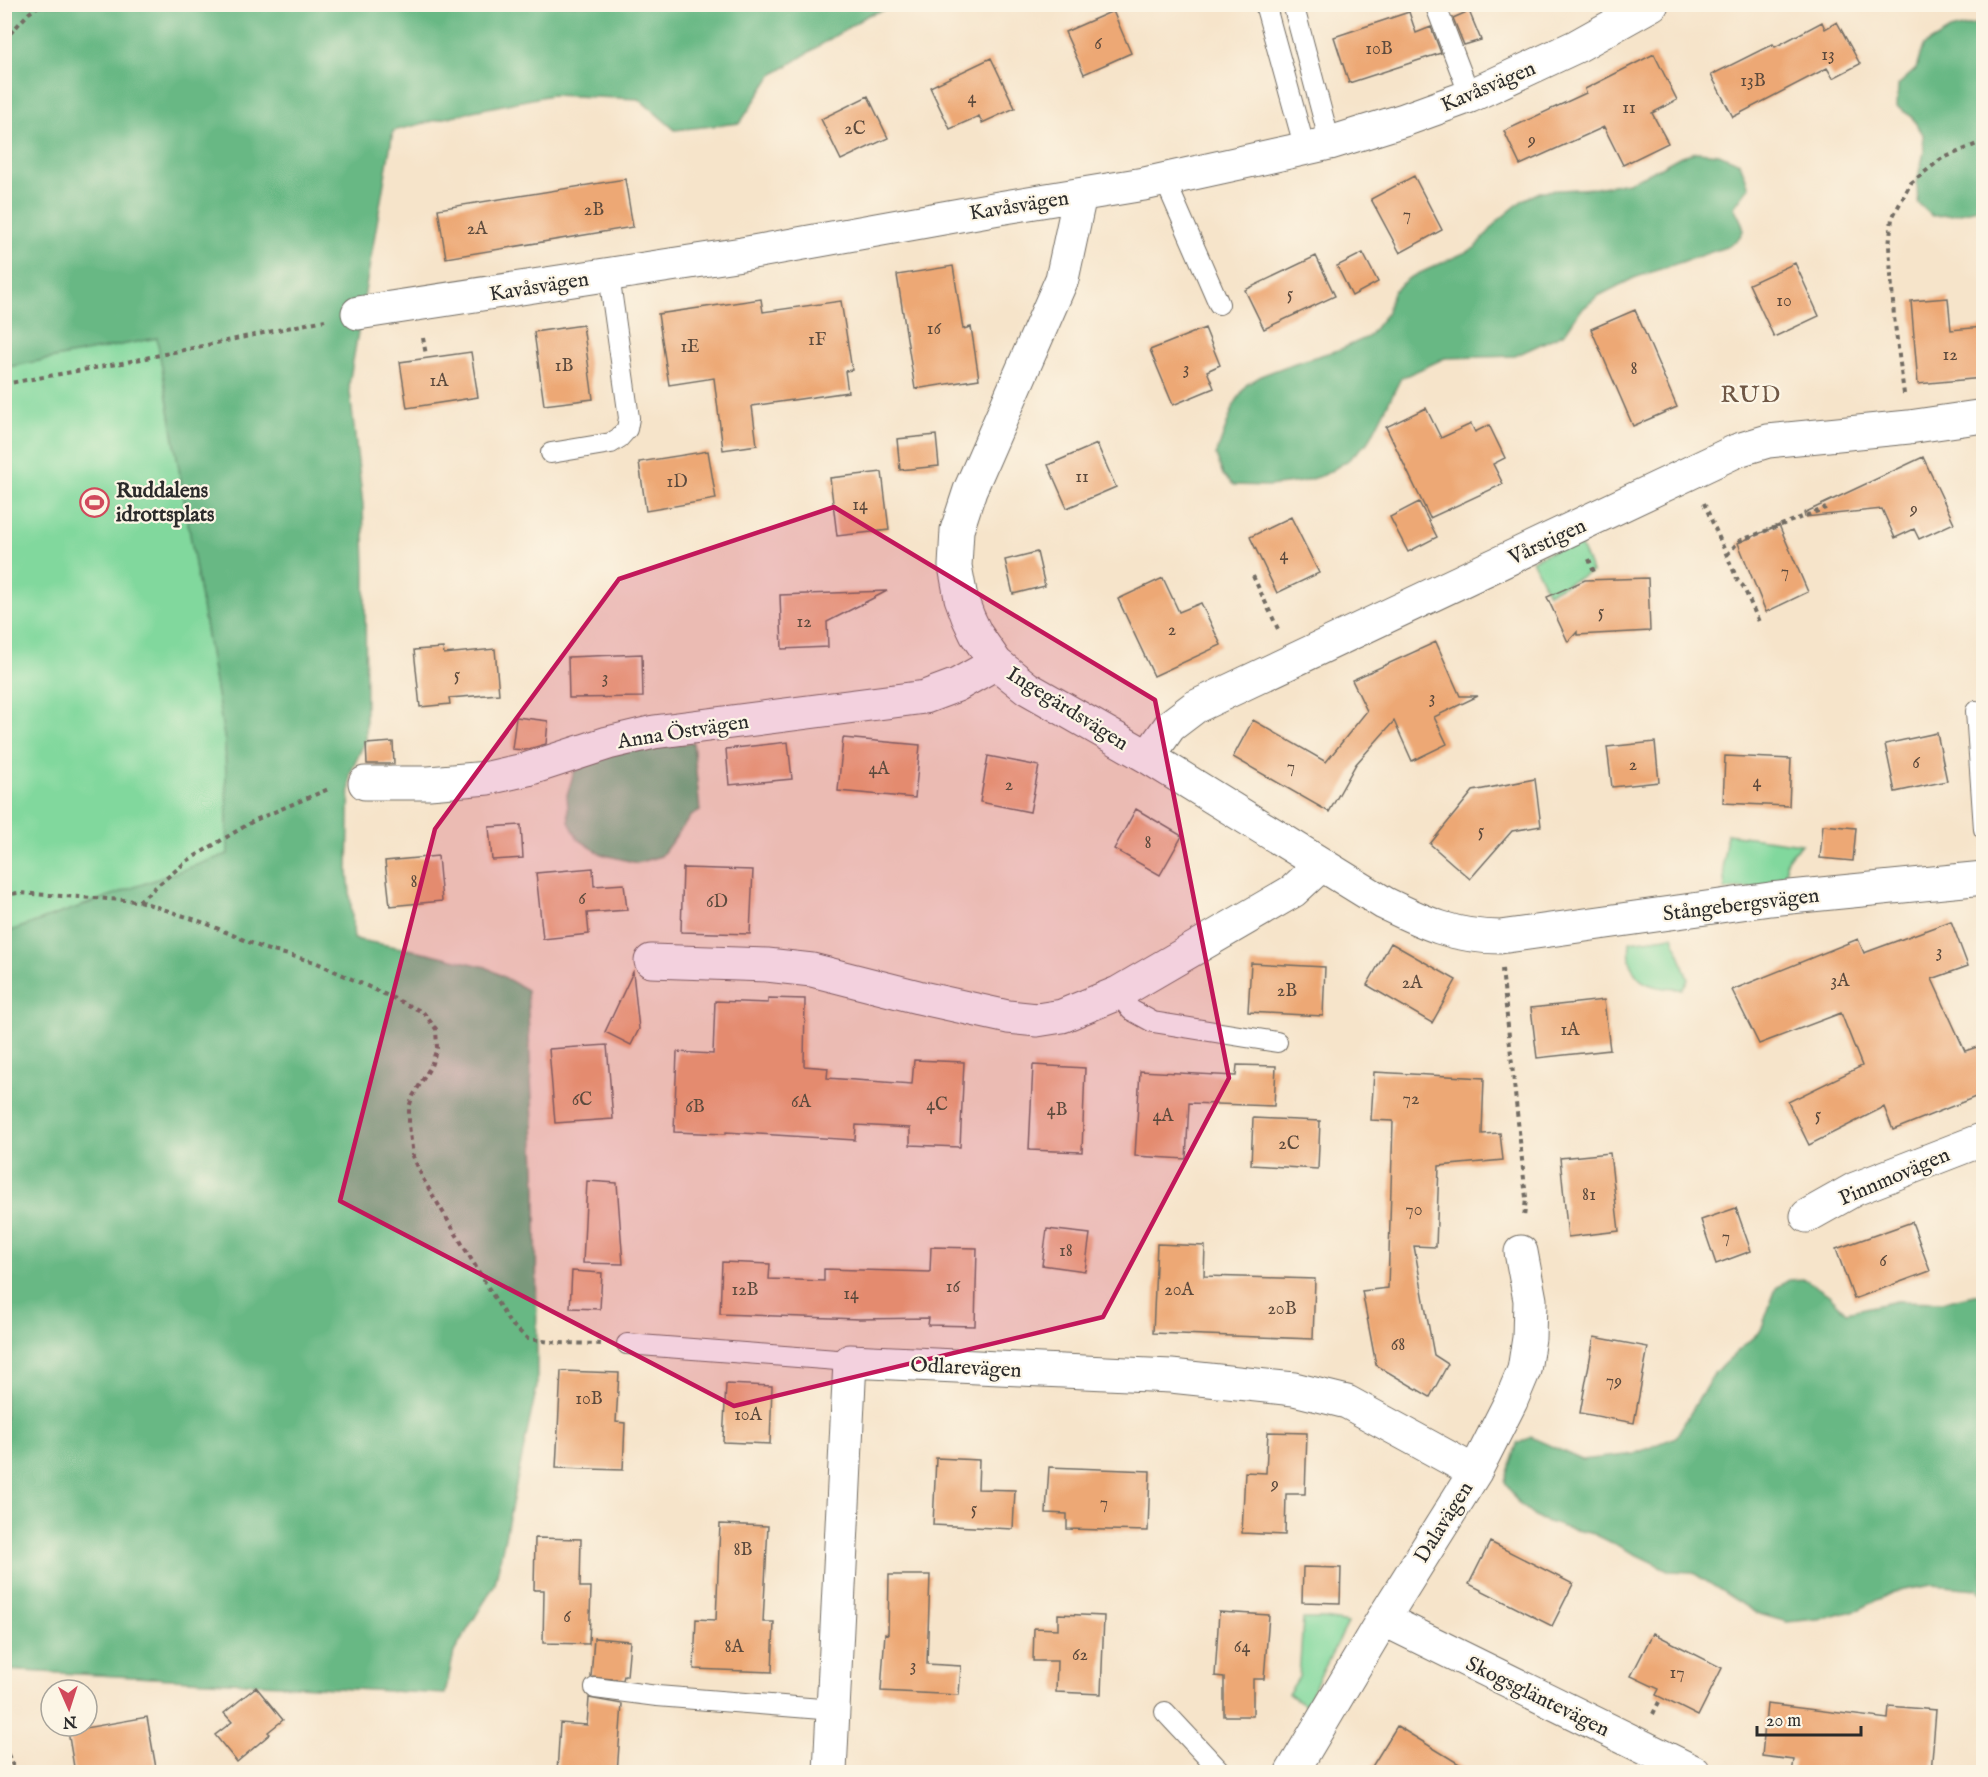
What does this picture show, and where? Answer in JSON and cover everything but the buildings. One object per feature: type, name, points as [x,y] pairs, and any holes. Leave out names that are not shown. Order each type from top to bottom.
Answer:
[{"type":"street","name":"Kavåsvägen","points":[[358,313],[609,275],[1080,195],[1165,180],[1317,146],[1404,120],[1470,96],[1577,46],[1652,4]]},
{"type":"street","name":"Ingegärdsvägen","points":[[1080,195],[1062,279],[970,490],[957,530],[955,566],[961,598],[976,634],[996,663],[1027,688],[1148,757],[1384,903],[1419,920],[1458,934],[1500,937]]},
{"type":"street","name":"Vårstigen","points":[[1148,757],[1170,726],[1195,707],[1738,450],[1768,441],[1909,427],[1983,416]]},
{"type":"street","name":"Anna Östvägen","points":[[365,783],[429,783],[488,778],[528,769],[608,743],[654,732],[925,697],[957,685],[996,663]]},
{"type":"street","points":[[651,961],[767,965],[812,970],[1008,1017],[1037,1020],[1062,1016],[1118,993],[1293,891],[1320,865]]},
{"type":"street","name":"Stångebergsvägen","points":[[1500,937],[1770,899],[1983,878]]},
{"type":"street","name":"Pinnmovägen","points":[[1807,1216],[1855,1189],[1983,1139]]},
{"type":"street","name":"Dalavägen","points":[[1292,1773],[1383,1619],[1475,1472],[1511,1401],[1524,1370],[1529,1338],[1530,1300],[1521,1252]]},
{"type":"street","points":[[830,1773],[850,1361]]},
{"type":"street","name":"Odlarevägen","points":[[850,1361],[1171,1376],[1294,1389],[1347,1402],[1475,1472]]},
{"type":"street","name":"Skogsgläntevägen","points":[[1383,1619],[1686,1771]]},
{"type":"lane","points":[[1265,4],[1317,146]]},
{"type":"lane","points":[[1293,4],[1317,146]]},
{"type":"lane","points":[[1435,4],[1470,96]]},
{"type":"lane","points":[[1165,180],[1219,304]]},
{"type":"lane","points":[[551,453],[611,443],[627,429],[629,418],[627,398],[609,275]]},
{"type":"lane","points":[[1976,711],[1983,829]]},
{"type":"lane","points":[[1118,993],[1131,1010],[1153,1022],[1277,1042]]},
{"type":"lane","points":[[627,1344],[850,1361]]},
{"type":"lane","points":[[595,1688],[657,1696],[834,1710]]},
{"type":"lane","points":[[1165,1713],[1221,1773]]},
{"type":"path","points":[[4,40],[29,13],[41,4]]},
{"type":"path","points":[[1909,427],[1894,317],[1889,246],[1892,218],[1911,183],[1941,159],[1983,141]]},
{"type":"path","points":[[4,384],[122,363],[358,313]]},
{"type":"path","points":[[1691,472],[1760,624]]},
{"type":"path","points":[[1727,555],[1739,541],[1826,508]]},
{"type":"path","points":[[1253,576],[1293,661]]},
{"type":"path","points":[[139,901],[186,861],[255,820],[345,782],[365,783]]},
{"type":"path","points":[[4,895],[18,893],[139,901],[205,923],[265,949],[315,962],[423,1012],[436,1029],[436,1048],[431,1066],[409,1107],[413,1156],[423,1179],[509,1322],[528,1339],[594,1344]]},
{"type":"path","points":[[1503,990],[1518,1107],[1526,1198],[1521,1252]]},
{"type":"path","points":[[4,1746],[16,1773]]},
{"type":"highlighted area","points":[[834,507],[1155,700],[1229,1078],[1103,1317],[734,1406],[340,1201],[435,829],[619,579]]},
{"type":"green space","points":[[5,5],[901,5],[868,15],[771,76],[740,123],[675,130],[639,99],[551,95],[393,131],[349,384],[363,505],[365,566],[366,739],[350,774],[348,871],[354,939],[486,967],[527,990],[536,1190],[537,1386],[495,1584],[454,1652],[445,1694],[5,1670],[5,933],[228,854],[225,742],[157,338],[5,366]]},
{"type":"green space","points":[[1983,22],[1983,208],[1951,215],[1932,216],[1918,203],[1917,183],[1924,152],[1923,134],[1911,116],[1897,107],[1898,85],[1916,69],[1923,46],[1950,30]]},
{"type":"green space","points":[[1697,152],[1719,154],[1740,163],[1749,187],[1734,207],[1742,224],[1742,232],[1729,246],[1634,278],[1598,296],[1579,312],[1565,333],[1515,356],[1445,358],[1401,378],[1369,441],[1347,461],[1324,475],[1301,482],[1269,486],[1234,485],[1223,475],[1216,455],[1234,405],[1246,385],[1263,375],[1341,349],[1368,337],[1386,314],[1393,292],[1409,278],[1475,248],[1499,220],[1523,200],[1542,191],[1596,188],[1628,182],[1681,156]]},
{"type":"green space","name":"Ruddalens idrottsplats","points":[[157,338],[225,742],[228,854],[5,933],[5,366]]},
{"type":"green space","points":[[1578,540],[1592,572],[1548,593],[1532,560]]},
{"type":"green space","points":[[693,742],[700,811],[691,816],[661,856],[637,863],[601,854],[578,839],[569,822],[567,795],[574,772],[606,754]]},
{"type":"green space","points":[[1727,834],[1802,844],[1786,861],[1787,885],[1725,890],[1723,863]]},
{"type":"green space","points":[[1673,936],[1688,980],[1682,989],[1659,987],[1641,980],[1635,974],[1632,966],[1630,942]]},
{"type":"green space","points":[[1805,1279],[1829,1295],[1846,1312],[1897,1301],[1943,1302],[1983,1293],[1983,1594],[1977,1589],[1932,1585],[1893,1592],[1860,1609],[1827,1618],[1787,1622],[1756,1613],[1692,1572],[1670,1571],[1594,1534],[1536,1518],[1519,1504],[1505,1482],[1517,1444],[1531,1437],[1582,1460],[1634,1454],[1676,1437],[1715,1372],[1761,1330],[1776,1288],[1789,1280]]},
{"type":"green space","points":[[1303,1619],[1325,1619],[1348,1623],[1305,1705],[1288,1694],[1299,1677]]},
{"type":"place","name":"Ruddalens idrottsplats","points":[[95,502]]},
{"type":"district","name":"RUD","points":[[1751,394]]}]
